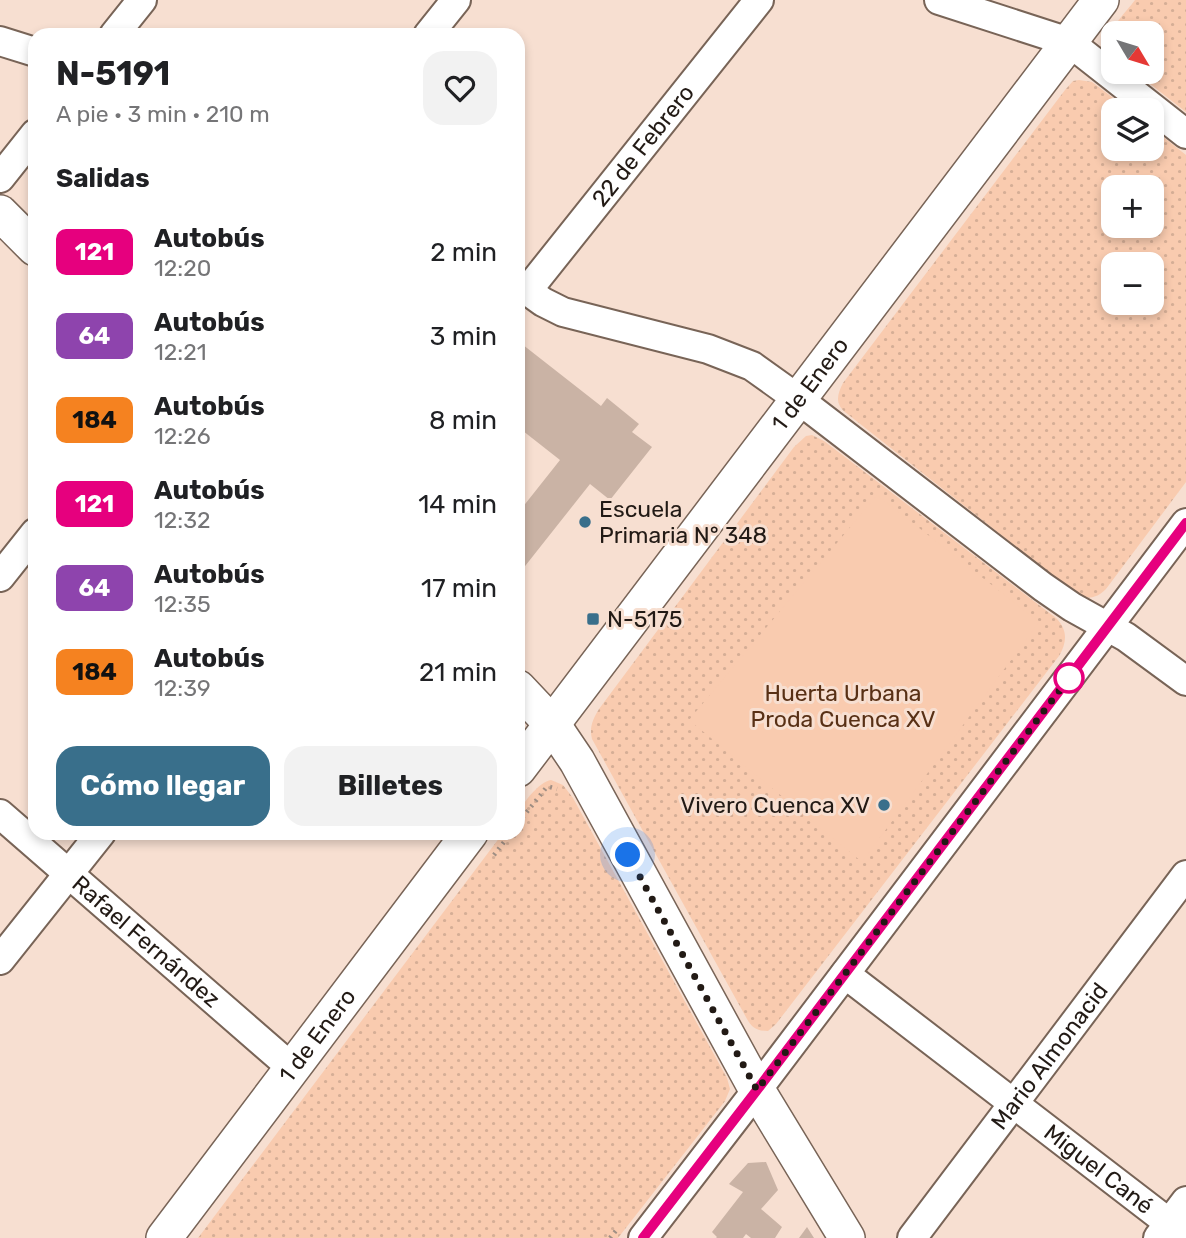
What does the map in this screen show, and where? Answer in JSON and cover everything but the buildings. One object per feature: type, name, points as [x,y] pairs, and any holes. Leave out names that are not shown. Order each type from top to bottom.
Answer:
[{"type":"main road","name":"1 de Enero","points":[[525,760],[1101,0]]},
{"type":"main road","points":[[0,214],[28,241]]},
{"type":"main road","points":[[525,695],[552,724],[577,761],[757,1090],[847,1238]]},
{"type":"main road","name":"1 de Enero","points":[[164,1238],[465,840]]},
{"type":"street","points":[[120,28],[142,0]]},
{"type":"street","points":[[434,28],[456,0]]},
{"type":"street","name":"22 de Febrero","points":[[525,286],[759,0]]},
{"type":"street","points":[[939,0],[1069,42],[1186,134]]},
{"type":"street","points":[[0,41],[28,50]]},
{"type":"street","points":[[0,178],[28,143]]},
{"type":"street","points":[[525,289],[563,312],[729,356],[752,366],[1043,587],[1142,648],[1186,681]]},
{"type":"street","points":[[643,1238],[1186,523]]},
{"type":"street","points":[[0,577],[28,542]]},
{"type":"street","name":"Rafael Fernández","points":[[0,814],[28,839]]},
{"type":"street","name":"Rafael Fernández","points":[[29,840],[292,1068]]},
{"type":"street","points":[[0,960],[95,840]]},
{"type":"street","name":"Mario Almonacid","points":[[912,1238],[1186,875]]},
{"type":"street","name":"Miguel Cané","points":[[845,974],[1175,1225]]},
{"type":"green space","points":[[1135,0],[1186,0],[1186,112],[1150,84],[1164,84],[1164,21],[1118,21]]},
{"type":"green space","points":[[1073,81],[1092,82],[1113,98],[1101,98],[1101,161],[1164,161],[1164,138],[1186,155],[1186,482],[1106,589],[1091,597],[1075,593],[845,412],[838,399],[843,383]]},
{"type":"green space","points":[[812,435],[824,441],[1056,618],[1063,627],[1065,641],[1059,656],[776,1024],[764,1031],[755,1028],[747,1019],[592,739],[591,731],[599,709],[794,447],[806,436]]},
{"type":"green space","name":"Huerta Urbana Proda Cuenca XV","points":[[877,495],[1039,622],[862,862],[689,720]]},
{"type":"green space","points":[[547,781],[563,785],[573,798],[727,1078],[730,1089],[725,1101],[618,1238],[198,1238],[498,840],[525,840],[525,802]]},
{"type":"bus line","name":"121","points":[[643,1238],[1186,523]]},
{"type":"place","name":"Escuela Primaria N° 348","points":[[585,522]]},
{"type":"place","name":"N-5175","points":[[593,619]]},
{"type":"place","name":"Vivero Cuenca XV","points":[[884,805]]},
{"type":"route","points":[[628,855],[757,1090],[1075,670],[1069,678]]}]
